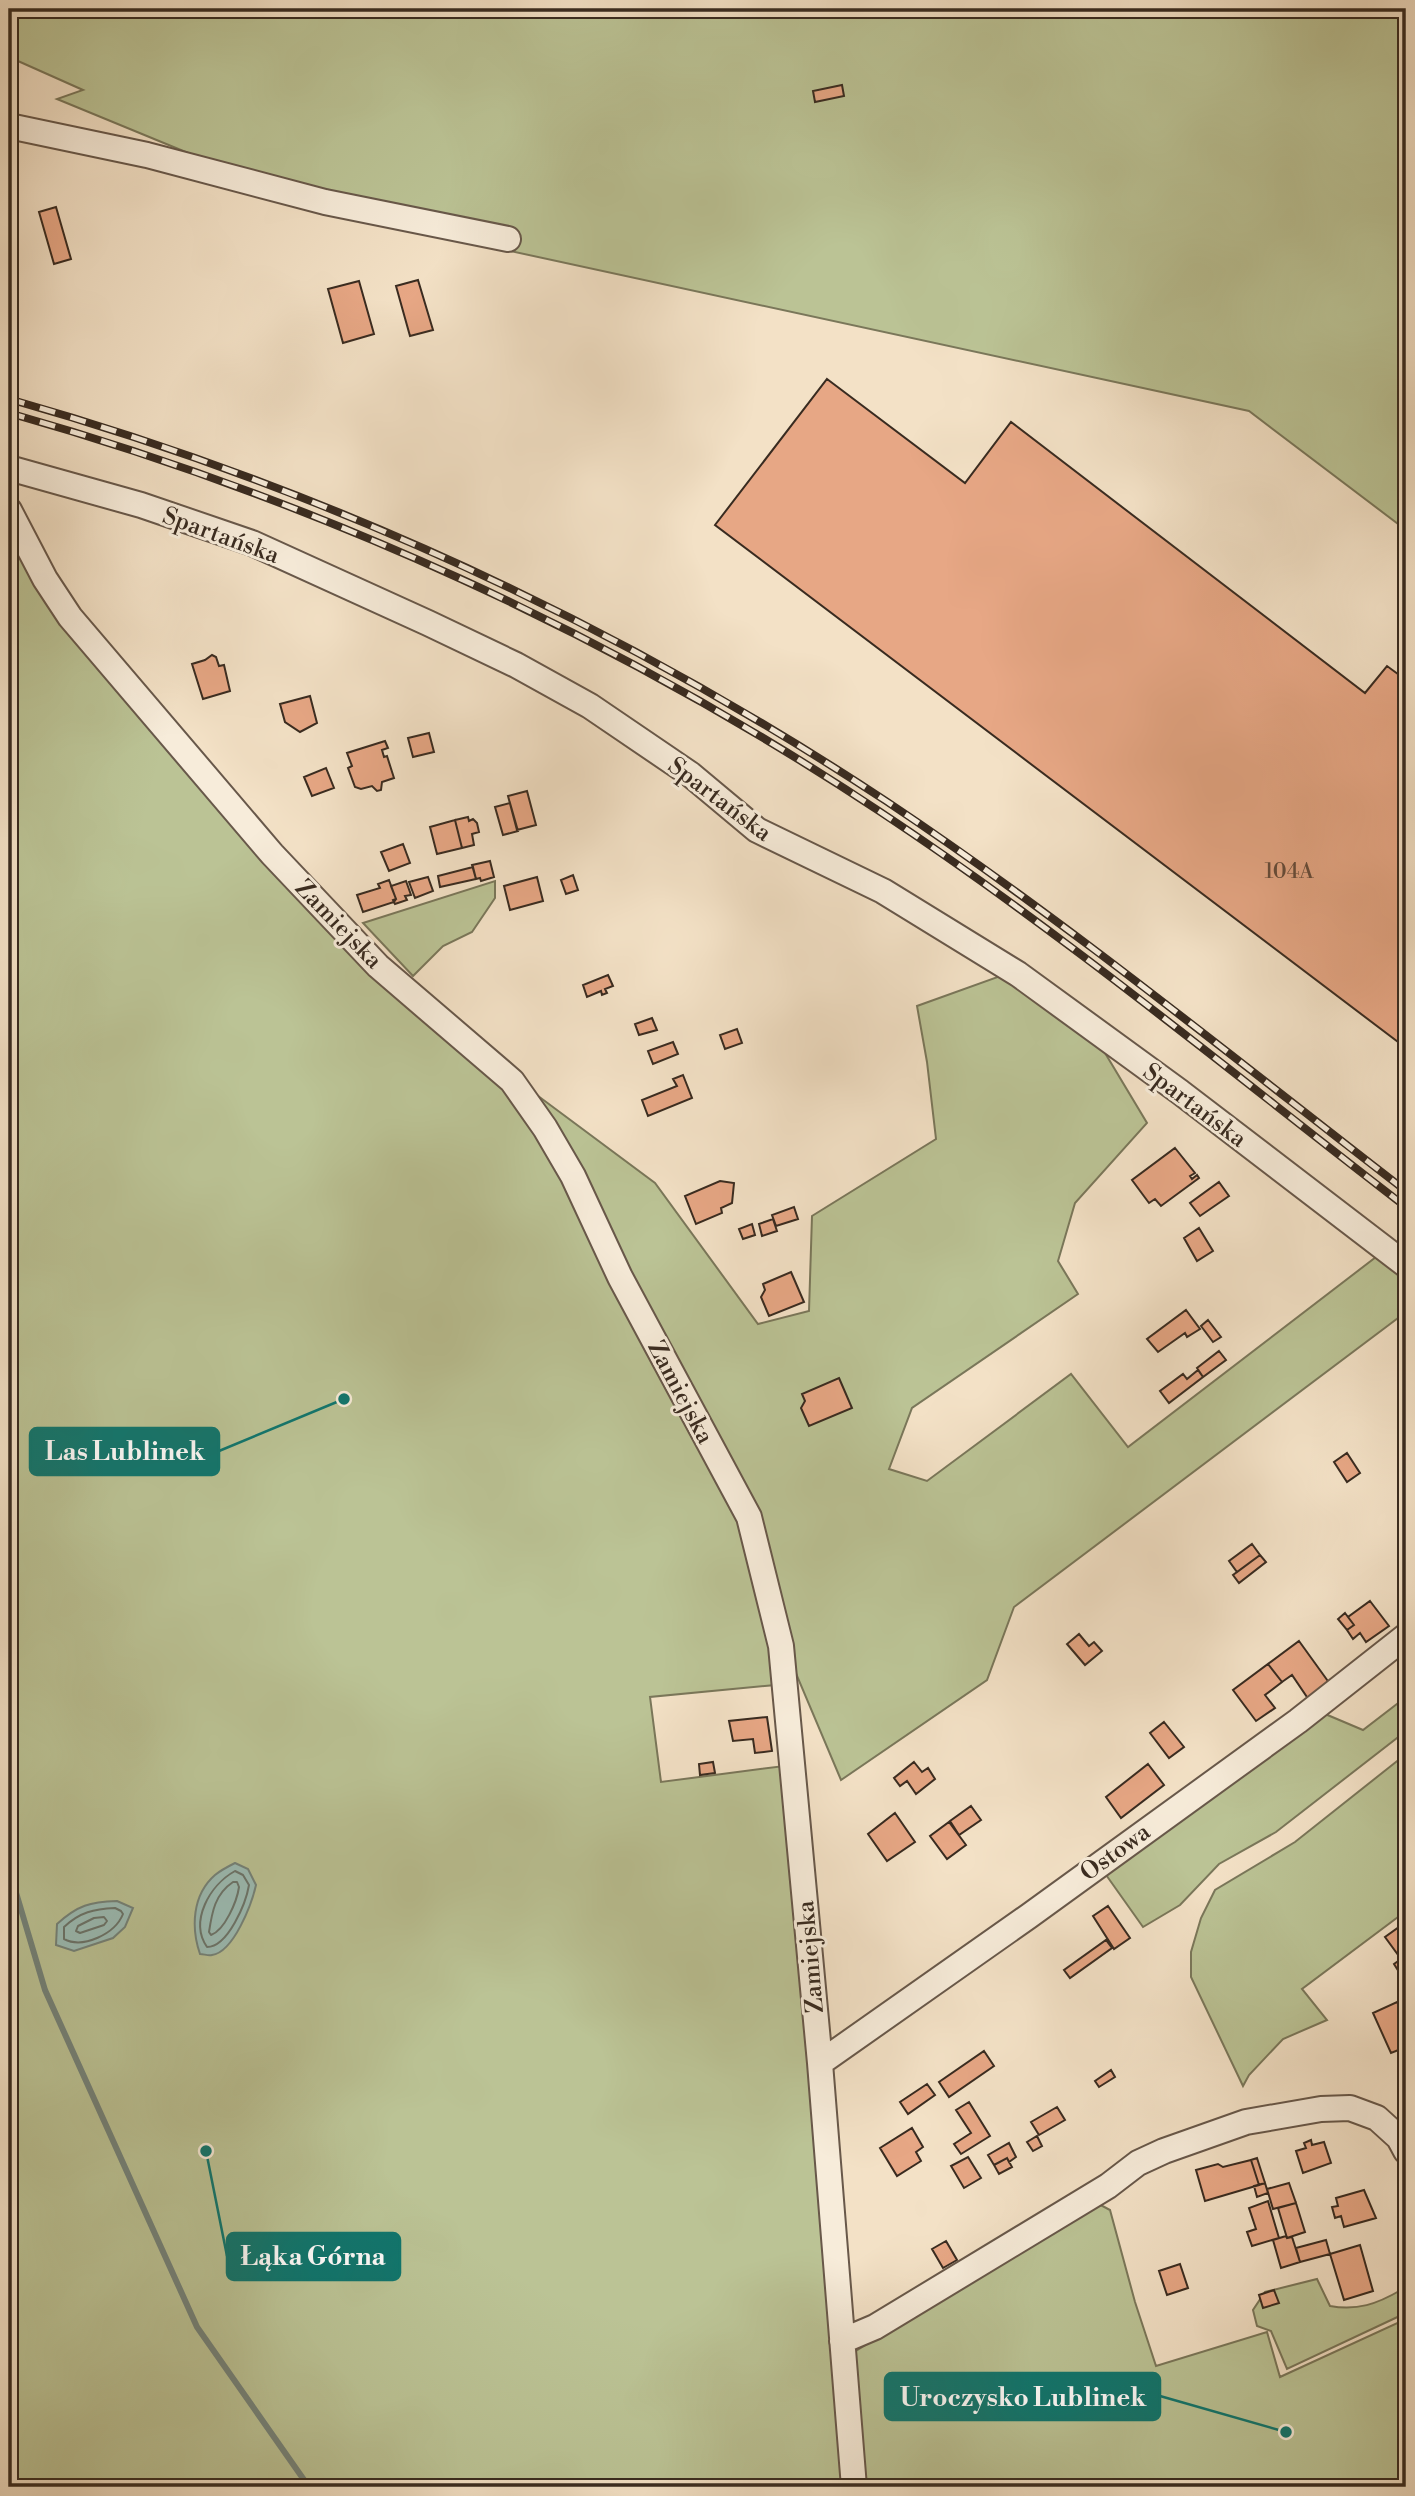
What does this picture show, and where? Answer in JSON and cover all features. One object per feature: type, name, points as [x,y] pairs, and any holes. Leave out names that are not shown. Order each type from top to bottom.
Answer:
[{"type":"street","points":[[9,126],[147,155],[325,202],[508,239]]},
{"type":"street","name":"Spartańska","points":[[9,468],[141,505],[252,543],[516,665],[590,706],[690,774],[764,835],[883,891],[1018,974],[1180,1092],[1406,1265]]},
{"type":"street","name":"Zamiejska","points":[[9,510],[45,579],[70,617],[272,854],[378,966],[513,1081],[573,1176],[620,1277],[749,1517],[781,1646],[820,2063],[854,2487]]},
{"type":"street","name":"Ostowa","points":[[820,2063],[1298,1721],[1406,1636]]},
{"type":"street","points":[[842,2342],[875,2327],[1108,2186],[1138,2163],[1246,2122],[1321,2109],[1350,2108],[1377,2118],[1399,2138],[1406,2151]]},
{"type":"green space","points":[[9,9],[1406,9],[1406,530],[1249,411],[455,239],[193,155],[57,99],[83,90],[9,57]]},
{"type":"green space","points":[[9,530],[67,624],[508,1087],[568,1177],[742,1518],[772,1649],[775,1685],[650,1697],[661,1782],[784,1766],[854,2352],[1095,2202],[1110,2210],[1156,2366],[1267,2332],[1280,2377],[1406,2319],[1406,2487],[9,2487],[9,1974],[13,1970],[13,1953],[9,1949]]},
{"type":"green space","points":[[495,881],[495,898],[472,932],[443,946],[413,976],[363,923]]},
{"type":"green space","points":[[1003,975],[1099,1043],[1147,1123],[1075,1203],[1058,1261],[1078,1294],[912,1408],[889,1469],[927,1481],[1071,1374],[1128,1447],[1376,1257],[1406,1279],[1406,1312],[1014,1607],[987,1680],[841,1780],[789,1657],[754,1514],[522,1084],[655,1183],[758,1324],[809,1311],[812,1216],[936,1139],[917,1006]]},
{"type":"green space","points":[[1406,1697],[1406,1731],[1276,1832],[1219,1864],[1180,1905],[1143,1927],[1104,1872],[1318,1711],[1363,1730]]},
{"type":"green space","points":[[1406,1754],[1406,1911],[1302,1989],[1327,2020],[1283,2039],[1249,2075],[1243,2086],[1191,1977],[1191,1952],[1201,1918],[1215,1890],[1295,1842]]},
{"type":"green space","points":[[1406,2277],[1406,2313],[1287,2369],[1271,2331],[1257,2326],[1253,2310],[1265,2292],[1317,2279],[1330,2306],[1358,2307],[1375,2303],[1401,2290]]},
{"type":"water","points":[[235,1863],[248,1869],[256,1885],[251,1903],[241,1926],[228,1945],[212,1955],[200,1954],[195,1934],[198,1902],[207,1883]]},
{"type":"water","points":[[117,1901],[133,1908],[125,1927],[113,1938],[74,1951],[56,1945],[57,1924],[71,1913],[99,1902]]},
{"type":"building","points":[[842,85],[844,96],[815,102],[813,91]]},
{"type":"building","points":[[56,207],[71,259],[54,264],[39,212]]},
{"type":"building","points":[[418,280],[433,330],[410,336],[396,286]]},
{"type":"building","points":[[359,281],[374,334],[343,343],[328,289]]},
{"type":"building","points":[[827,379],[965,483],[1011,422],[1365,693],[1387,666],[1406,680],[1406,1048],[715,525]]},
{"type":"building","points":[[212,655],[216,657],[219,666],[224,665],[230,691],[203,699],[192,664]]},
{"type":"building","points":[[310,696],[317,723],[300,732],[285,722],[280,704]]},
{"type":"building","points":[[429,733],[434,752],[413,757],[408,738]]},
{"type":"building","points":[[385,741],[388,748],[382,750],[384,757],[387,756],[394,778],[382,782],[381,790],[377,791],[372,786],[361,789],[355,787],[348,768],[352,766],[347,753]]},
{"type":"building","points":[[326,768],[334,788],[312,796],[304,777]]},
{"type":"building","points":[[527,791],[536,825],[517,830],[508,796]]},
{"type":"building","points":[[510,803],[518,831],[503,835],[495,807]]},
{"type":"building","points":[[468,817],[469,821],[473,819],[477,823],[479,832],[472,834],[474,845],[462,848],[455,820]]},
{"type":"building","points":[[455,820],[462,848],[437,854],[430,827]]},
{"type":"building","points":[[403,844],[410,863],[389,871],[381,852]]},
{"type":"building","points":[[490,861],[494,877],[481,881],[480,878],[476,879],[472,865]]},
{"type":"building","points":[[473,867],[476,879],[440,887],[438,876]]},
{"type":"building","points":[[573,875],[578,890],[566,894],[561,880]]},
{"type":"building","points":[[428,877],[433,891],[415,898],[409,882]]},
{"type":"building","points":[[537,877],[543,901],[510,910],[504,886]]},
{"type":"building","points":[[389,880],[396,899],[394,902],[363,912],[357,895],[380,888],[378,884]]},
{"type":"building","points":[[406,881],[411,895],[405,896],[407,900],[395,904],[391,886]]},
{"type":"building","points":[[608,975],[613,986],[605,989],[607,993],[602,995],[601,991],[587,997],[583,985]]},
{"type":"building","points":[[652,1018],[657,1030],[639,1035],[635,1024]]},
{"type":"building","points":[[737,1029],[742,1043],[725,1049],[720,1035]]},
{"type":"building","points":[[673,1042],[678,1054],[653,1064],[648,1051]]},
{"type":"building","points":[[683,1075],[692,1098],[648,1116],[642,1100],[677,1086],[673,1079]]},
{"type":"building","points":[[1175,1148],[1195,1173],[1190,1176],[1192,1179],[1197,1175],[1199,1178],[1161,1206],[1155,1199],[1149,1203],[1132,1180]]},
{"type":"building","points":[[720,1181],[734,1183],[732,1203],[721,1208],[722,1213],[696,1224],[685,1196]]},
{"type":"building","points":[[1219,1182],[1229,1196],[1200,1216],[1190,1203]]},
{"type":"building","points":[[794,1207],[798,1219],[776,1226],[772,1215]]},
{"type":"building","points":[[773,1219],[777,1231],[762,1236],[759,1224]]},
{"type":"building","points":[[752,1224],[755,1235],[743,1239],[739,1229]]},
{"type":"building","points":[[1199,1228],[1213,1251],[1197,1261],[1184,1238]]},
{"type":"building","points":[[791,1272],[804,1302],[769,1316],[761,1297],[765,1290],[763,1284]]},
{"type":"building","points":[[1186,1310],[1200,1329],[1187,1337],[1185,1333],[1158,1352],[1147,1339]]},
{"type":"building","points":[[1208,1320],[1221,1337],[1213,1342],[1201,1326]]},
{"type":"building","points":[[1219,1351],[1226,1360],[1203,1377],[1197,1368]]},
{"type":"building","points":[[1198,1370],[1203,1377],[1169,1403],[1160,1391],[1183,1374],[1187,1379]]},
{"type":"building","points":[[839,1378],[852,1408],[809,1426],[801,1408],[805,1401],[802,1394]]},
{"type":"building","points":[[1347,1453],[1360,1473],[1347,1482],[1334,1462]]},
{"type":"building","points":[[1252,1544],[1260,1555],[1237,1572],[1229,1561]]},
{"type":"building","points":[[1260,1555],[1266,1562],[1239,1583],[1233,1575]]},
{"type":"building","points":[[1370,1601],[1389,1626],[1366,1642],[1360,1633],[1353,1639],[1347,1630],[1354,1625],[1348,1617]]},
{"type":"building","points":[[1345,1613],[1354,1625],[1347,1630],[1338,1619]]},
{"type":"building","points":[[1079,1634],[1089,1646],[1094,1642],[1102,1651],[1085,1665],[1067,1644]]},
{"type":"building","points":[[1299,1641],[1330,1684],[1309,1700],[1292,1675],[1282,1682],[1268,1664]]},
{"type":"building","points":[[1268,1664],[1282,1682],[1265,1695],[1275,1708],[1256,1721],[1233,1690]]},
{"type":"building","points":[[767,1717],[772,1751],[755,1753],[753,1739],[733,1741],[729,1721]]},
{"type":"building","points":[[1164,1722],[1184,1747],[1169,1758],[1150,1733]]},
{"type":"building","points":[[713,1762],[715,1773],[700,1775],[699,1764]]},
{"type":"building","points":[[914,1762],[922,1772],[928,1768],[935,1779],[916,1794],[907,1781],[900,1786],[894,1778]]},
{"type":"building","points":[[1148,1764],[1164,1785],[1121,1818],[1106,1797]]},
{"type":"building","points":[[971,1806],[981,1820],[959,1835],[950,1821]]},
{"type":"building","points":[[895,1813],[915,1842],[887,1861],[868,1834]]},
{"type":"building","points":[[949,1822],[966,1845],[947,1859],[930,1836]]},
{"type":"building","points":[[1108,1906],[1130,1938],[1114,1949],[1093,1916]]},
{"type":"building","points":[[1406,1922],[1406,1966],[1399,1972],[1394,1964],[1401,1959],[1385,1937]]},
{"type":"building","points":[[1106,1940],[1112,1948],[1070,1978],[1064,1970]]},
{"type":"building","points":[[1397,2002],[1402,2012],[1406,2010],[1406,2047],[1391,2053],[1373,2013]]},
{"type":"building","points":[[984,2051],[994,2066],[949,2097],[939,2082]]},
{"type":"building","points":[[1111,2070],[1115,2077],[1099,2087],[1095,2081]]},
{"type":"building","points":[[927,2084],[935,2095],[908,2114],[900,2102]]},
{"type":"building","points":[[969,2102],[990,2136],[961,2154],[954,2144],[971,2133],[956,2110]]},
{"type":"building","points":[[1057,2107],[1065,2120],[1039,2135],[1031,2122]]},
{"type":"building","points":[[912,2128],[923,2147],[916,2152],[921,2161],[897,2176],[880,2148]]},
{"type":"building","points":[[1037,2136],[1042,2146],[1033,2151],[1027,2142]]},
{"type":"building","points":[[1311,2140],[1312,2145],[1324,2142],[1331,2163],[1303,2173],[1296,2151],[1306,2148],[1304,2143]]},
{"type":"building","points":[[1009,2143],[1016,2157],[1009,2162],[1007,2158],[994,2165],[988,2155]]},
{"type":"building","points":[[968,2157],[981,2178],[964,2188],[951,2166]]},
{"type":"building","points":[[1007,2158],[1012,2167],[999,2174],[994,2165]]},
{"type":"building","points":[[1257,2158],[1265,2183],[1259,2185],[1251,2160]]},
{"type":"building","points":[[1251,2160],[1259,2185],[1205,2201],[1196,2170]]},
{"type":"building","points":[[1265,2183],[1268,2193],[1257,2197],[1254,2186]]},
{"type":"building","points":[[1289,2183],[1296,2203],[1273,2209],[1267,2189]]},
{"type":"building","points":[[1364,2190],[1376,2218],[1344,2227],[1341,2216],[1335,2218],[1332,2207],[1338,2206],[1336,2198]]},
{"type":"building","points":[[1268,2201],[1279,2238],[1252,2246],[1247,2232],[1256,2229],[1249,2208]]},
{"type":"building","points":[[1296,2203],[1305,2232],[1287,2238],[1278,2208]]},
{"type":"building","points":[[1292,2237],[1300,2262],[1281,2268],[1273,2240]]},
{"type":"building","points":[[1326,2240],[1330,2254],[1300,2262],[1296,2248]]},
{"type":"building","points":[[946,2241],[957,2260],[943,2268],[932,2249]]},
{"type":"building","points":[[1360,2245],[1373,2291],[1344,2300],[1330,2254]]},
{"type":"building","points":[[1180,2264],[1188,2288],[1167,2295],[1159,2271]]},
{"type":"building","points":[[1274,2290],[1279,2303],[1263,2308],[1259,2295]]},
{"type":"waterway","points":[[9,1869],[45,1990],[197,2327],[309,2487]]},
{"type":"railway","points":[[9,399],[125,434],[352,518],[463,566],[679,675],[784,736],[953,847],[1149,992],[1406,1191]]},
{"type":"railway","points":[[9,413],[124,448],[349,530],[568,630],[674,686],[778,747],[947,857],[1146,1004],[1406,1207]]},
{"type":"place","name":"Las Lublinek","points":[[344,1399]]},
{"type":"place","name":"Łąka Górna","points":[[206,2151]]},
{"type":"place","name":"Uroczysko Lublinek","points":[[1286,2432]]}]
